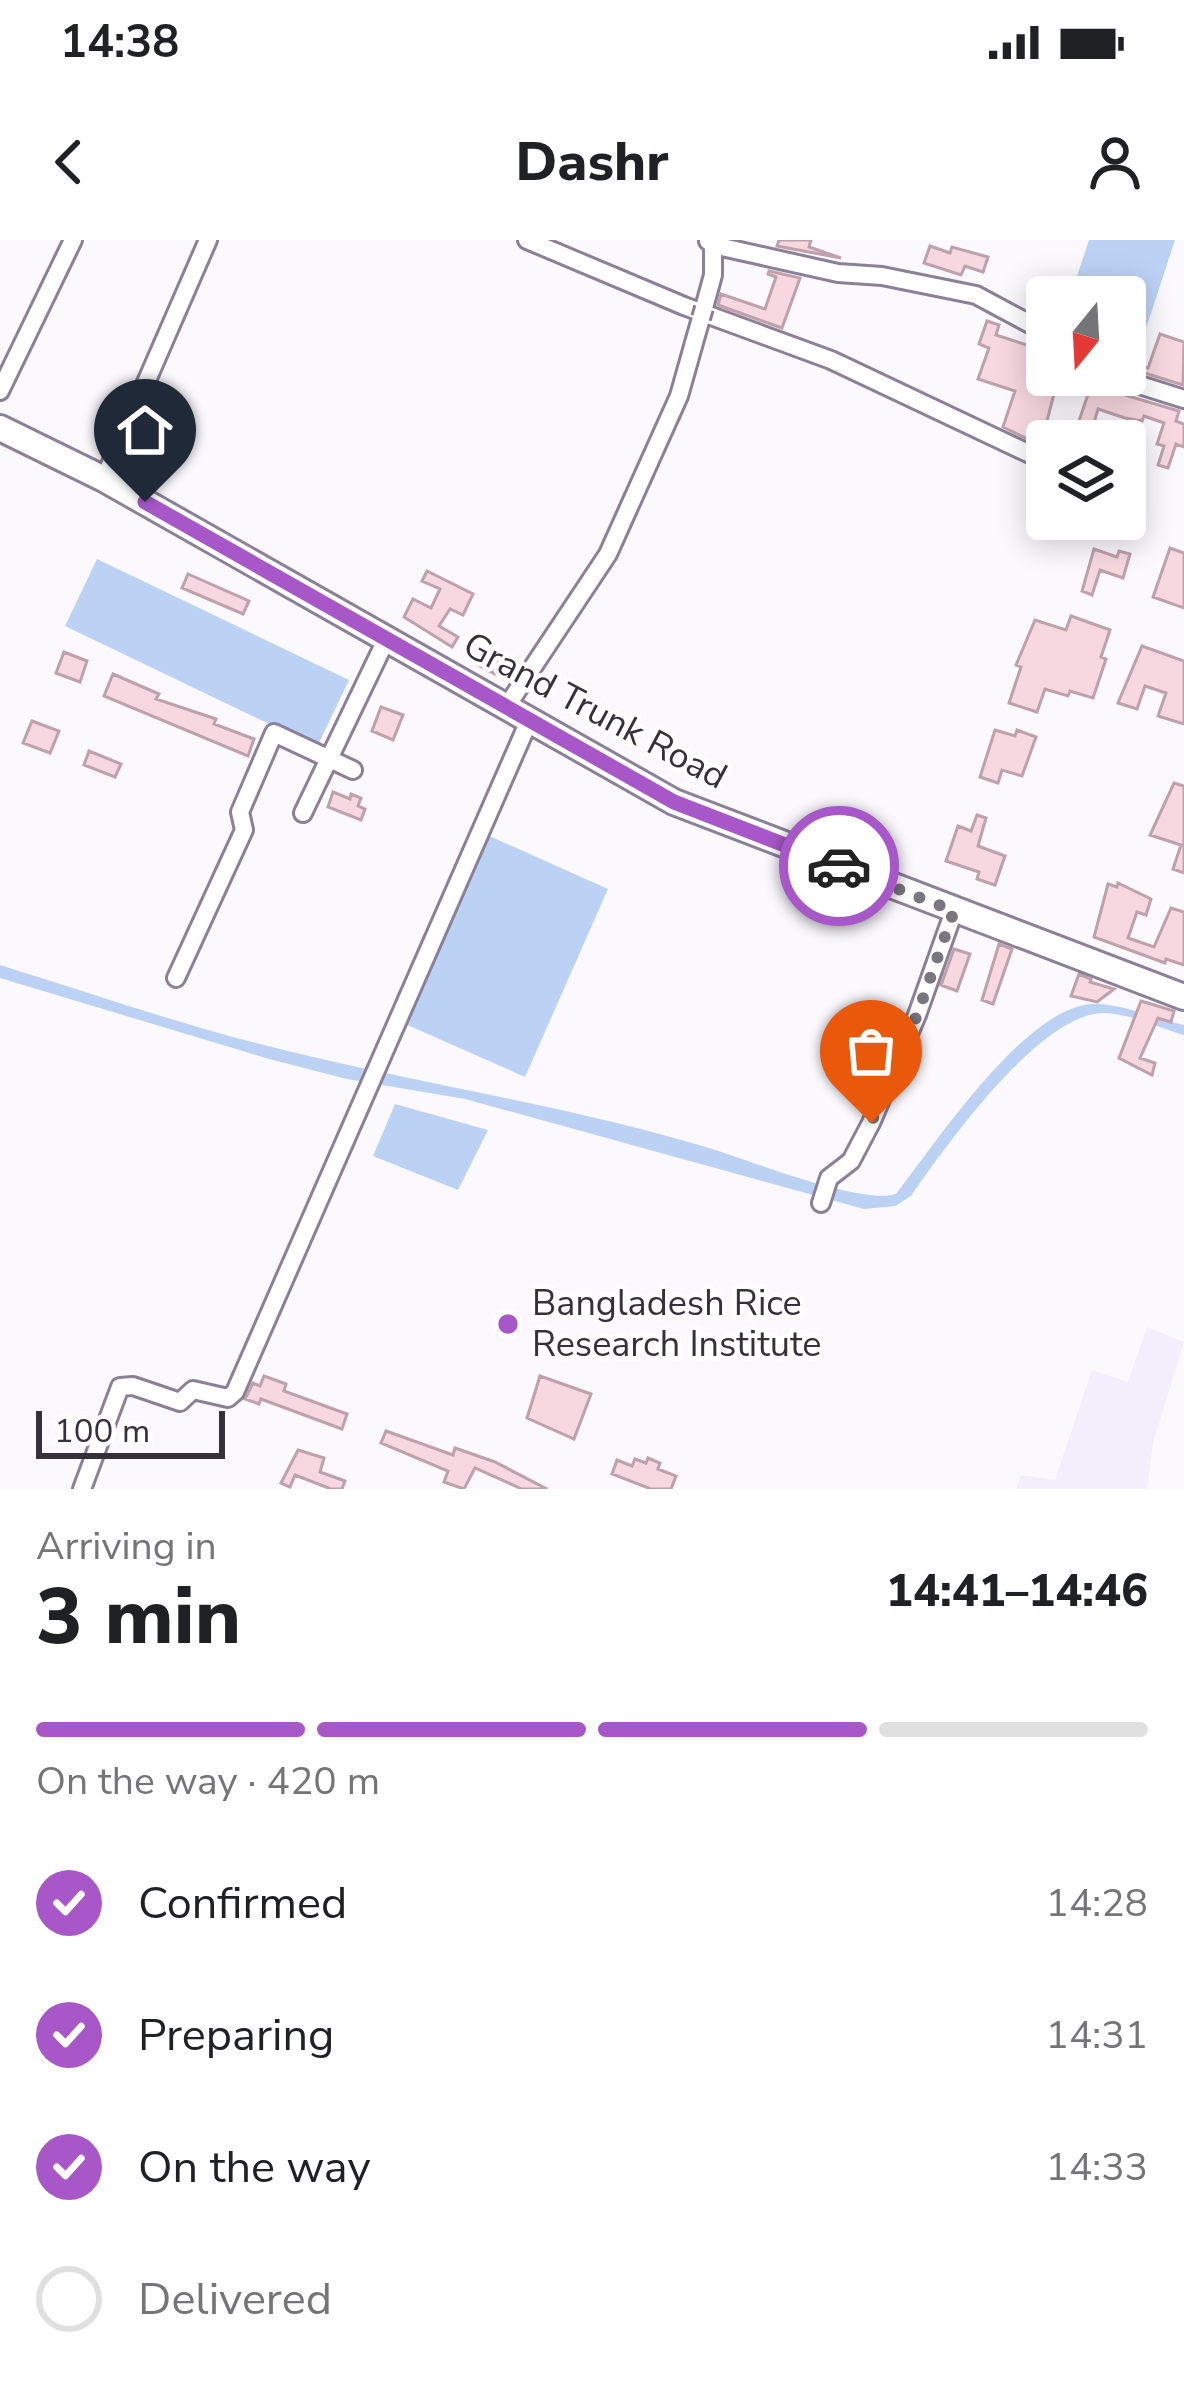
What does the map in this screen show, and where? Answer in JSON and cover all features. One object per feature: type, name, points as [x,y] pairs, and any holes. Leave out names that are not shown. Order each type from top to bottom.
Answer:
[{"type":"highway","name":"Grand Trunk Road","points":[[0,428],[104,479],[674,802],[1184,997]]},
{"type":"street","points":[[0,391],[73,240]]},
{"type":"street","points":[[104,479],[208,240]]},
{"type":"street","points":[[527,240],[684,306],[831,360],[1026,451]]},
{"type":"street","points":[[507,706],[608,554],[679,396],[713,275],[710,243],[838,274],[882,276],[976,295],[1026,322]]},
{"type":"street","points":[[1146,386],[1184,398]]},
{"type":"street","points":[[303,813],[386,640]]},
{"type":"street","points":[[82,1489],[120,1387],[133,1386],[180,1402],[193,1390],[228,1398],[235,1393],[529,722]]},
{"type":"street","points":[[176,978],[244,830],[240,812],[274,734],[353,770]]},
{"type":"street","points":[[821,1203],[829,1178],[851,1161],[871,1123],[954,911]]},
{"type":"shaded area","points":[[1147,1327],[1184,1342],[1153,1443],[1147,1489],[1016,1489],[1021,1475],[1055,1480],[1092,1370],[1128,1382]]},
{"type":"water","points":[[1089,240],[1175,240],[1146,328],[1146,276],[1077,276]]},
{"type":"water","points":[[97,559],[349,680],[317,747],[65,626]]},
{"type":"water","points":[[487,835],[608,889],[525,1077],[403,1023]]},
{"type":"water","points":[[0,965],[252,1042],[598,1119],[833,1188],[880,1196],[896,1194],[984,1081],[1040,1027],[1067,1011],[1093,1004],[1115,1006],[1184,1025],[1184,1035],[1113,1014],[1078,1019],[1051,1035],[996,1086],[911,1196],[895,1206],[864,1209],[465,1099],[347,1079],[269,1059],[0,978]]},
{"type":"water","points":[[395,1104],[488,1130],[458,1190],[373,1156]]},
{"type":"building","points":[[779,240],[811,240],[809,247],[841,258],[777,246]]},
{"type":"building","points":[[930,246],[988,257],[983,272],[965,266],[961,275],[924,263]]},
{"type":"building","points":[[769,271],[800,278],[782,328],[718,305],[721,294],[765,309],[776,277]]},
{"type":"building","points":[[987,321],[999,325],[996,335],[1026,345],[1026,396],[1053,396],[1047,420],[1026,420],[1026,438],[1003,427],[1015,391],[978,379],[989,348],[979,344]]},
{"type":"building","points":[[1160,334],[1184,342],[1183,385],[1146,374]]},
{"type":"building","points":[[1087,396],[1128,396],[1179,411],[1176,421],[1184,424],[1184,447],[1176,444],[1168,468],[1158,465],[1164,446],[1157,444],[1164,423],[1098,409],[1095,420],[1079,420]]},
{"type":"building","points":[[1170,548],[1184,553],[1184,608],[1153,597]]},
{"type":"building","points":[[1094,549],[1117,557],[1119,551],[1130,554],[1123,578],[1100,570],[1092,595],[1082,591]]},
{"type":"building","points":[[427,571],[473,594],[463,615],[450,609],[439,626],[458,637],[452,647],[404,617],[413,599],[431,608],[440,589],[422,581]]},
{"type":"building","points":[[188,574],[249,601],[243,614],[182,588]]},
{"type":"building","points":[[1071,616],[1110,630],[1093,698],[1045,689],[1037,712],[1009,703],[1021,667],[1016,665],[1035,620],[1066,630]]},
{"type":"building","points":[[1142,646],[1184,661],[1184,724],[1158,716],[1166,693],[1145,686],[1137,709],[1118,703]]},
{"type":"building","points":[[476,651],[514,672],[508,681],[471,661]]},
{"type":"building","points":[[64,652],[87,661],[80,682],[56,673]]},
{"type":"building","points":[[113,674],[159,694],[156,699],[216,719],[214,724],[254,739],[248,756],[104,696]]},
{"type":"building","points":[[381,707],[403,715],[393,740],[372,731]]},
{"type":"building","points":[[32,721],[59,731],[50,753],[23,743]]},
{"type":"building","points":[[995,730],[1015,736],[1017,730],[1036,737],[1022,776],[1002,770],[998,783],[980,777]]},
{"type":"building","points":[[89,751],[121,764],[115,777],[84,765]]},
{"type":"building","points":[[1174,783],[1184,786],[1184,873],[1173,869],[1181,845],[1150,835]]},
{"type":"building","points":[[333,792],[361,798],[358,806],[365,809],[361,820],[328,807]]},
{"type":"building","points":[[977,815],[986,818],[978,846],[1005,856],[995,885],[977,879],[979,872],[946,861],[958,826],[971,831]]},
{"type":"building","points":[[1118,883],[1151,899],[1146,915],[1137,912],[1128,938],[1154,947],[1171,908],[1184,912],[1184,965],[1166,959],[1165,963],[1094,937],[1108,884],[1117,887]]},
{"type":"building","points":[[999,944],[1012,949],[993,1004],[982,1000]]},
{"type":"building","points":[[954,949],[970,954],[957,991],[941,985]]},
{"type":"building","points":[[1079,974],[1114,989],[1097,1002],[1071,996]]},
{"type":"building","points":[[1141,1001],[1174,1011],[1171,1022],[1158,1018],[1140,1058],[1155,1063],[1152,1075],[1119,1058]]},
{"type":"building","points":[[264,1376],[286,1384],[284,1391],[347,1414],[342,1429],[261,1399],[259,1404],[245,1399],[253,1383],[260,1386]]},
{"type":"building","points":[[540,1376],[591,1394],[574,1439],[527,1418]]},
{"type":"building","points":[[386,1431],[453,1455],[455,1448],[495,1462],[547,1489],[522,1489],[475,1468],[464,1489],[444,1482],[448,1471],[381,1443]]},
{"type":"building","points":[[298,1450],[324,1458],[320,1472],[345,1481],[342,1489],[295,1475],[290,1487],[281,1483]]},
{"type":"building","points":[[648,1458],[660,1463],[658,1469],[676,1476],[671,1489],[651,1489],[612,1474],[617,1460],[632,1466],[635,1459],[646,1463]]},
{"type":"way so far","points":[[839,866],[954,911],[871,1123]]},
{"type":"place","name":"Bangladesh Rice Research Institute","points":[[508,1324]]},
{"type":"route","points":[[145,502],[674,802],[839,866]]}]
